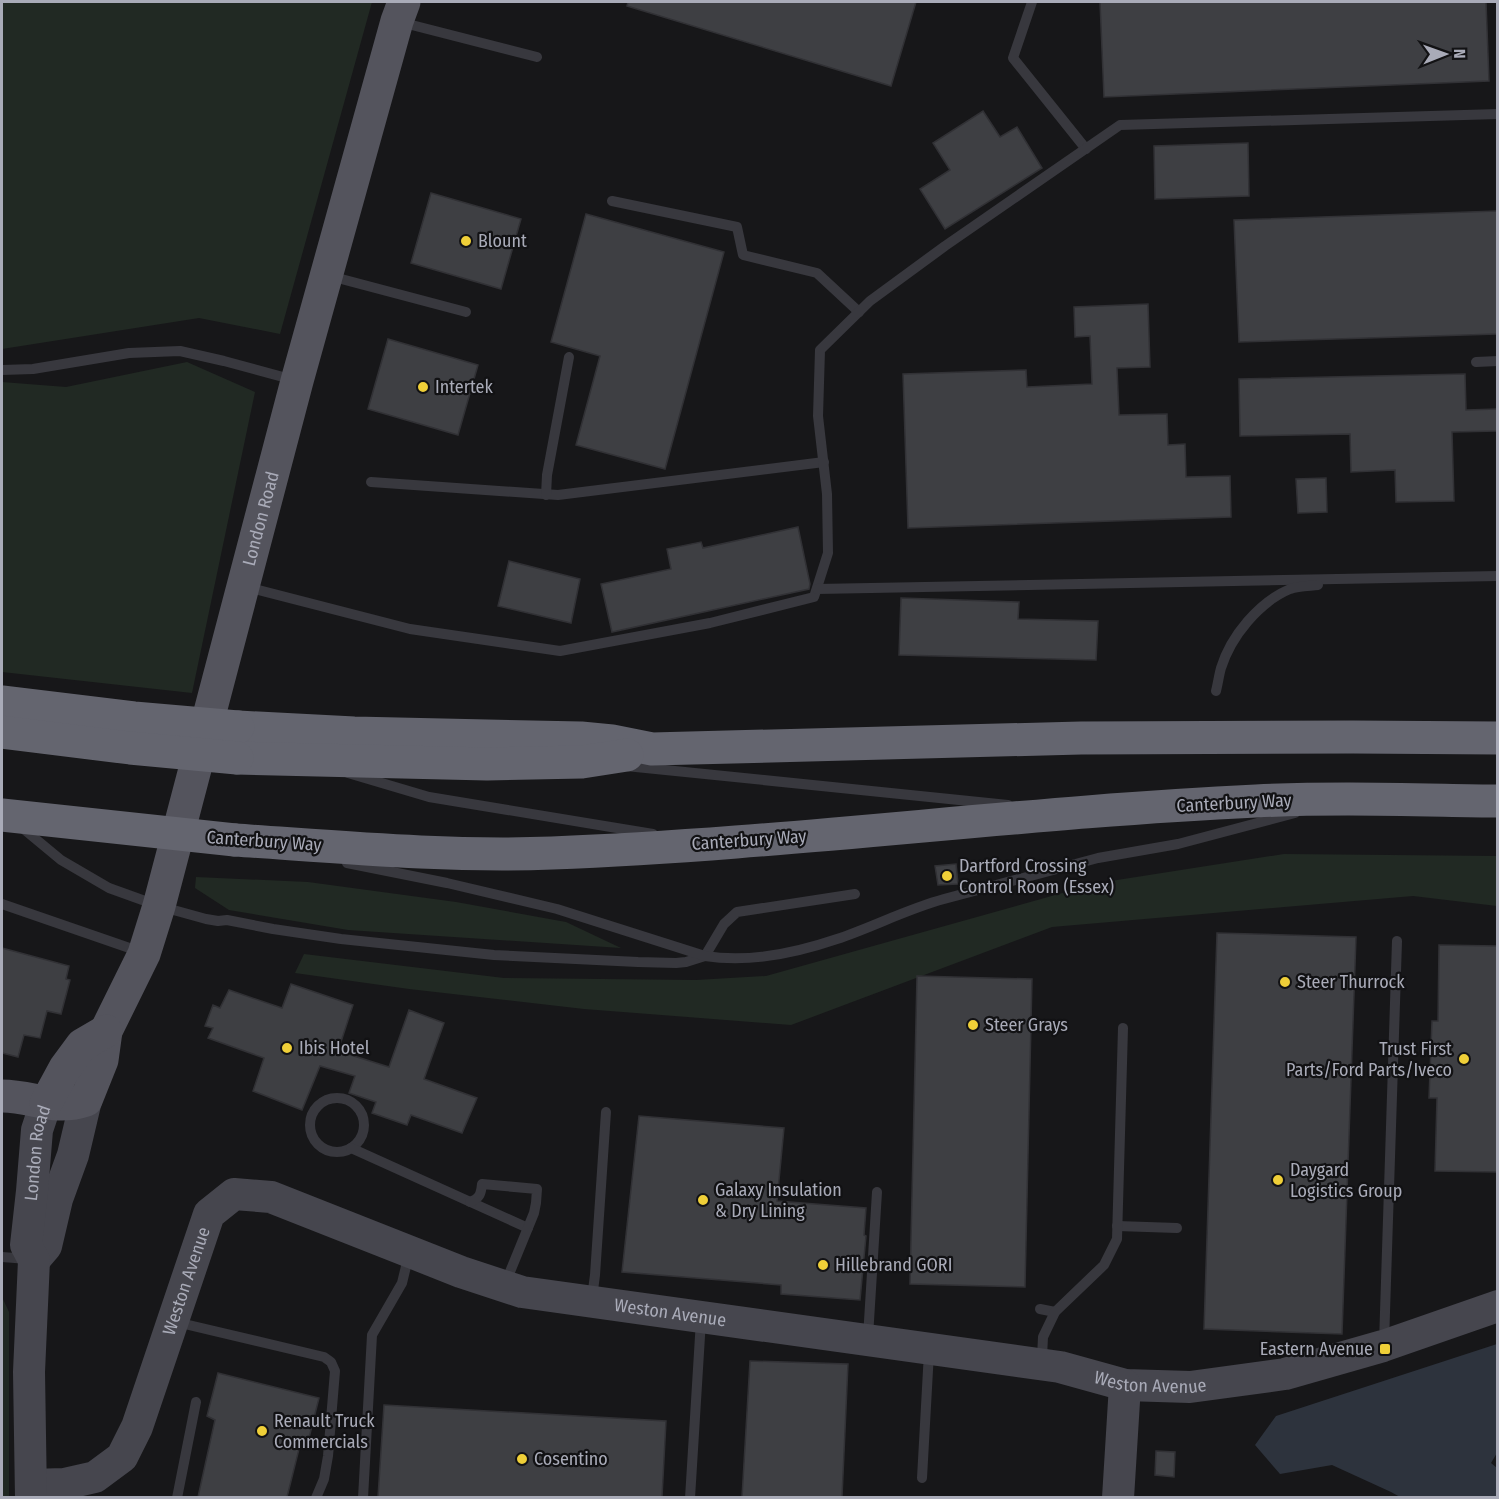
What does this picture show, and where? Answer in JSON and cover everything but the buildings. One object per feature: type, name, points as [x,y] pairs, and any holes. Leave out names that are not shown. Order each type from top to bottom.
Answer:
[{"type":"highway","points":[[2,702],[134,718],[303,760],[487,764],[582,762],[652,749],[1081,738],[1497,738]]},
{"type":"highway","points":[[2,732],[130,748],[238,743],[354,733],[581,738],[652,749]]},
{"type":"highway","name":"Canterbury Way","points":[[2,812],[235,840],[430,853],[550,853],[712,844],[1079,812],[1258,801],[1347,799],[1497,801]]},
{"type":"main road","name":"London Road","points":[[86,1100],[102,1060],[106,1031],[144,954],[159,906],[297,381],[400,11]]},
{"type":"main road","name":"London Road","points":[[46,1103],[65,1068],[82,1045],[106,1031]]},
{"type":"main road","points":[[2,1096],[14,1096],[60,1105],[86,1100]]},
{"type":"street","name":"London Road","points":[[34,1260],[46,1246],[57,1199],[73,1155],[86,1100]]},
{"type":"street","name":"London Road","points":[[31,1491],[29,1372],[34,1260],[26,1245],[37,1130],[46,1103]]},
{"type":"street","name":"Weston Avenue","points":[[31,1491],[95,1477],[122,1457],[137,1427],[209,1214],[234,1194],[271,1197],[461,1272],[522,1292],[1060,1367],[1125,1385],[1190,1387],[1285,1374],[1383,1346],[1497,1306]]},
{"type":"street","points":[[1118,1497],[1125,1385]]},
{"type":"lane","points":[[1032,2],[1013,58],[1086,149]]},
{"type":"lane","points":[[400,11],[537,57]]},
{"type":"lane","points":[[243,586],[411,628],[560,651],[710,623],[814,597],[828,553],[827,494],[818,416],[820,350],[870,301],[945,246],[1120,125],[1497,114]]},
{"type":"lane","points":[[612,201],[737,227],[743,255],[817,273],[859,312]]},
{"type":"lane","points":[[327,275],[466,312]]},
{"type":"lane","points":[[2,370],[33,369],[129,353],[180,351],[297,381]]},
{"type":"lane","points":[[546,495],[547,475],[569,357]]},
{"type":"lane","points":[[1476,362],[1497,361]]},
{"type":"lane","points":[[371,482],[558,495],[824,462]]},
{"type":"lane","points":[[817,589],[1497,576]]},
{"type":"lane","points":[[1216,691],[1221,668],[1229,649],[1245,624],[1265,605],[1291,589],[1360,579]]},
{"type":"lane","points":[[303,760],[429,797],[712,844]]},
{"type":"lane","points":[[582,762],[1079,812]]},
{"type":"lane","points":[[338,862],[447,883],[557,909],[705,956],[741,958],[802,949],[836,940],[944,898],[1098,858],[1178,844],[1347,799]]},
{"type":"lane","points":[[2,812],[61,861],[109,888],[159,906],[218,921],[227,920],[341,939],[484,954],[647,963],[686,962],[705,956],[724,924],[737,912],[855,894]]},
{"type":"lane","points":[[235,840],[296,855]]},
{"type":"lane","points":[[2,904],[144,954]]},
{"type":"lane","points":[[1383,1346],[1397,941]]},
{"type":"lane","points":[[1038,1364],[1042,1357],[1043,1337],[1055,1312],[1104,1265],[1117,1239],[1123,1028]]},
{"type":"lane","points":[[351,1148],[362,1135],[363,1117],[359,1109],[345,1099],[327,1100],[319,1105],[311,1121],[314,1137],[326,1149],[343,1151],[351,1148],[528,1228]]},
{"type":"lane","points":[[591,1302],[595,1275],[606,1112]]},
{"type":"lane","points":[[470,1202],[481,1194],[482,1184],[537,1189],[536,1203],[528,1228],[504,1285]]},
{"type":"lane","points":[[867,1340],[877,1192]]},
{"type":"lane","points":[[1117,1226],[1177,1228]]},
{"type":"lane","points":[[363,1497],[372,1335],[402,1282],[409,1251]]},
{"type":"lane","points":[[2,1257],[34,1260]]},
{"type":"lane","points":[[1040,1309],[1055,1312]]},
{"type":"lane","points":[[690,1497],[701,1317]]},
{"type":"lane","points":[[172,1321],[324,1357],[331,1362],[335,1371],[328,1456],[324,1479],[316,1497]]},
{"type":"lane","points":[[922,1478],[930,1348]]},
{"type":"lane","points":[[177,1497],[196,1402]]},
{"type":"shaded area","points":[[2,2],[372,2],[280,334],[199,318],[2,349]]},
{"type":"shaded area","points":[[187,362],[255,392],[192,693],[2,672],[2,382],[66,387]]},
{"type":"shaded area","points":[[1284,854],[1497,856],[1497,906],[1413,896],[1052,927],[791,1025],[584,1009],[295,973],[304,954],[504,978],[696,980],[766,976],[1098,883]]},
{"type":"shaded area","points":[[196,877],[308,882],[456,902],[566,922],[621,948],[348,930],[229,910],[195,888]]},
{"type":"shaded area","points":[[2,1297],[9,1312],[9,1498],[2,1497]]},
{"type":"shaded area","points":[[1497,1344],[1497,1453],[1491,1463],[1497,1468],[1497,1497],[1400,1497],[1332,1465],[1280,1474],[1255,1445],[1276,1416]]},
{"type":"place","name":"Blount","points":[[466,241]]},
{"type":"place","name":"Intertek","points":[[423,387]]},
{"type":"place","name":"Dartford Crossing Control Room (Essex)","points":[[947,876]]},
{"type":"place","name":"Steer Thurrock","points":[[1285,982]]},
{"type":"place","name":"Steer Grays","points":[[973,1025]]},
{"type":"place","name":"Ibis Hotel","points":[[287,1048]]},
{"type":"place","name":"Trust First Parts/Ford Parts/Iveco","points":[[1464,1059]]},
{"type":"place","name":"Daygard Logistics Group","points":[[1278,1180]]},
{"type":"place","name":"Galaxy Insulation & Dry Lining","points":[[703,1200]]},
{"type":"place","name":"Hillebrand GORI","points":[[823,1265]]},
{"type":"place","name":"Eastern Avenue","points":[[1385,1349]]},
{"type":"place","name":"Renault Truck Commercials","points":[[262,1431]]},
{"type":"place","name":"Cosentino","points":[[522,1459]]}]
